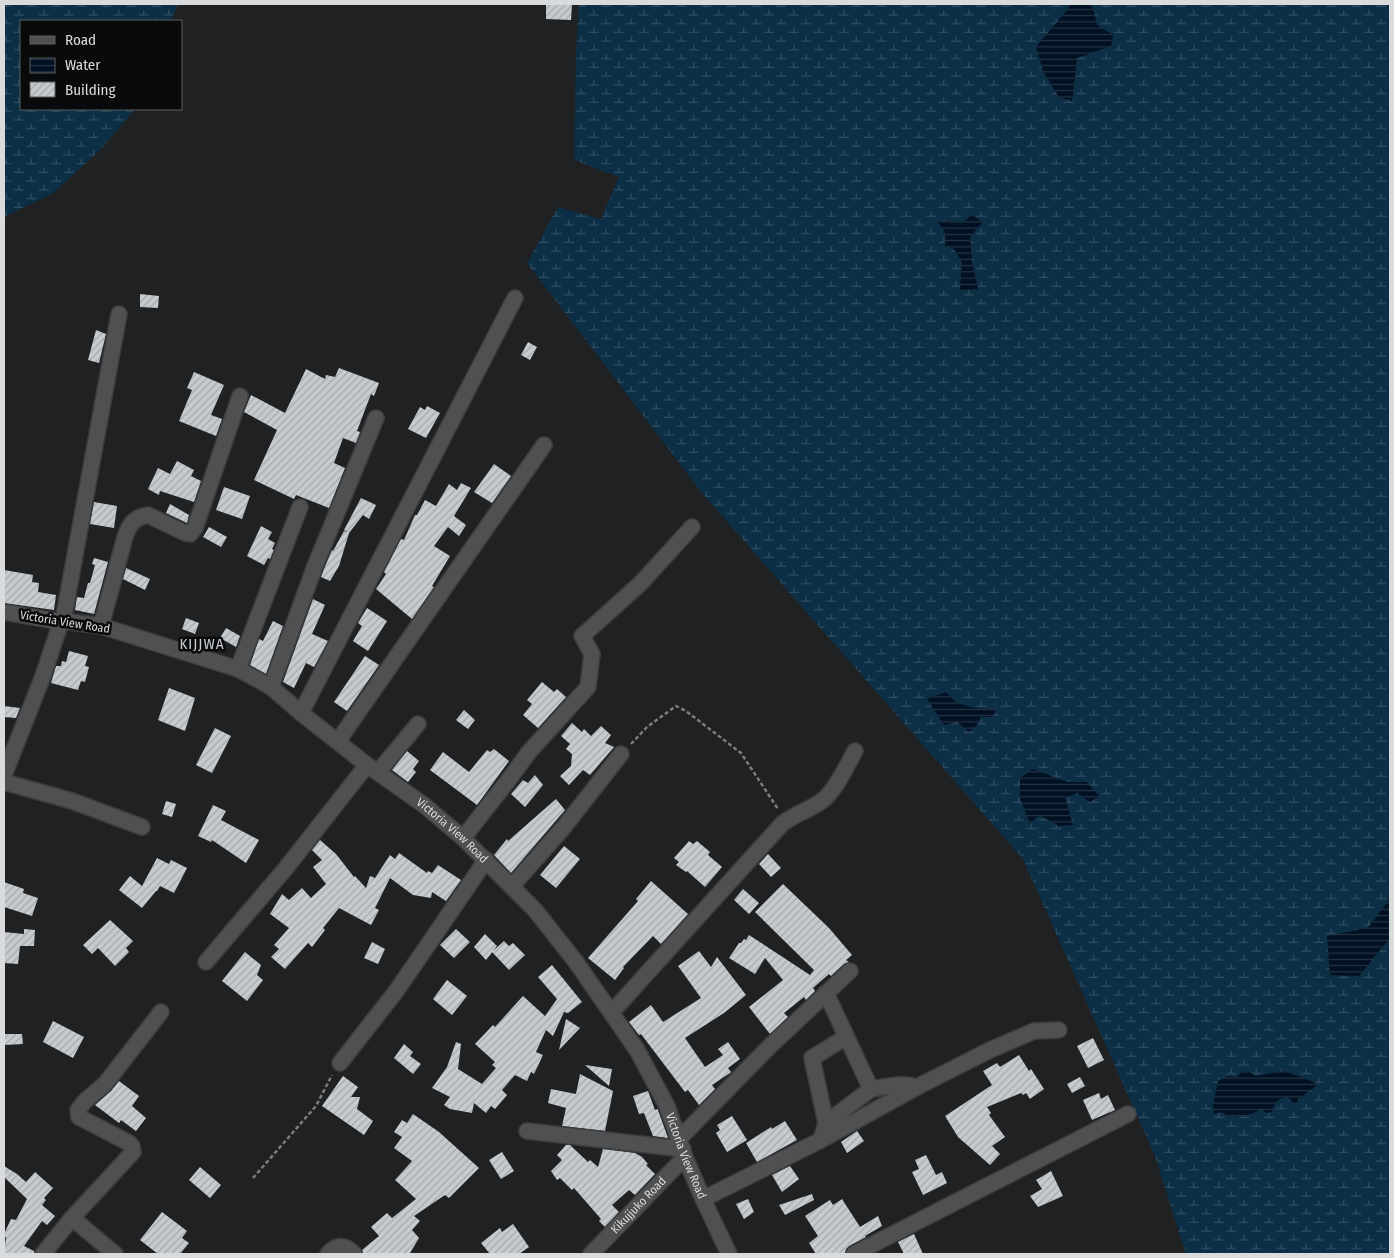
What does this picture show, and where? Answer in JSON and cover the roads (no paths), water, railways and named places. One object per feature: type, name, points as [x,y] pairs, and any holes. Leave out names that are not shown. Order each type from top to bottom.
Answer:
[{"type":"street","points":[[301,713],[515,298]]},
{"type":"street","points":[[4,776],[44,676],[62,622],[119,314]]},
{"type":"street","points":[[101,626],[124,537],[129,525],[142,516],[148,515],[185,533],[190,534],[192,532],[240,396]]},
{"type":"street","points":[[271,687],[315,566],[376,418]]},
{"type":"street","points":[[338,741],[544,445]]},
{"type":"street","points":[[238,669],[300,507]]},
{"type":"street","points":[[463,838],[529,752],[588,687],[592,654],[582,636],[640,584],[692,527]]},
{"type":"street","name":"Victoria View Road","points":[[4,612],[62,622],[101,626],[238,669],[271,687],[301,713],[373,769],[424,805],[463,838],[535,910],[612,1012],[637,1050],[668,1106],[702,1199],[729,1254]]},
{"type":"street","points":[[206,962],[373,769],[418,724]]},
{"type":"street","points":[[612,1012],[786,821],[825,799],[855,751]]},
{"type":"street","points":[[512,886],[564,827],[621,754]]},
{"type":"street","points":[[4,782],[72,801],[142,827]]},
{"type":"street","points":[[340,1063],[397,990],[486,860]]},
{"type":"street","name":"Kikujjuko Road","points":[[590,1254],[768,1048],[850,971]]},
{"type":"street","points":[[826,993],[871,1089]]},
{"type":"street","points":[[43,1254],[72,1218],[133,1152],[129,1143],[79,1117],[78,1110],[85,1100],[105,1084],[161,1012]]},
{"type":"street","points":[[702,1199],[821,1140],[917,1087],[990,1050],[1034,1031],[1060,1030]]},
{"type":"street","points":[[821,1140],[826,1123],[812,1058],[846,1037]]},
{"type":"street","points":[[826,1123],[871,1089],[898,1085],[917,1087]]},
{"type":"street","points":[[854,1254],[1128,1114]]},
{"type":"street","points":[[526,1131],[682,1148]]},
{"type":"street","points":[[72,1218],[115,1254]]},
{"type":"street","points":[[328,1254],[337,1246],[342,1246],[347,1247],[354,1254]]},
{"type":"water","points":[[1071,4],[1089,4],[1093,8],[1097,25],[1113,35],[1111,46],[1077,58],[1072,101],[1059,97],[1043,71],[1036,47]]},
{"type":"water","points":[[972,215],[983,222],[970,237],[972,263],[978,289],[960,290],[962,262],[953,248],[945,246],[946,233],[937,222],[962,223]]},
{"type":"water","points":[[946,692],[962,704],[975,708],[996,709],[993,717],[981,717],[976,726],[969,732],[957,722],[944,725],[927,699]]},
{"type":"water","points":[[1033,769],[1067,782],[1087,782],[1099,796],[1090,802],[1077,793],[1065,798],[1073,825],[1059,826],[1039,815],[1030,824],[1020,798],[1020,778]]},
{"type":"water","points":[[1389,900],[1390,938],[1359,976],[1330,975],[1327,936],[1368,928]]},
{"type":"water","points":[[1249,1071],[1255,1076],[1285,1071],[1316,1083],[1316,1086],[1294,1104],[1288,1097],[1280,1100],[1274,1106],[1272,1112],[1267,1113],[1261,1109],[1246,1116],[1237,1117],[1221,1112],[1214,1114],[1213,1104],[1218,1081],[1228,1076],[1237,1077],[1242,1072]]},
{"type":"district","name":"KIJJWA","points":[[202,644]]}]
